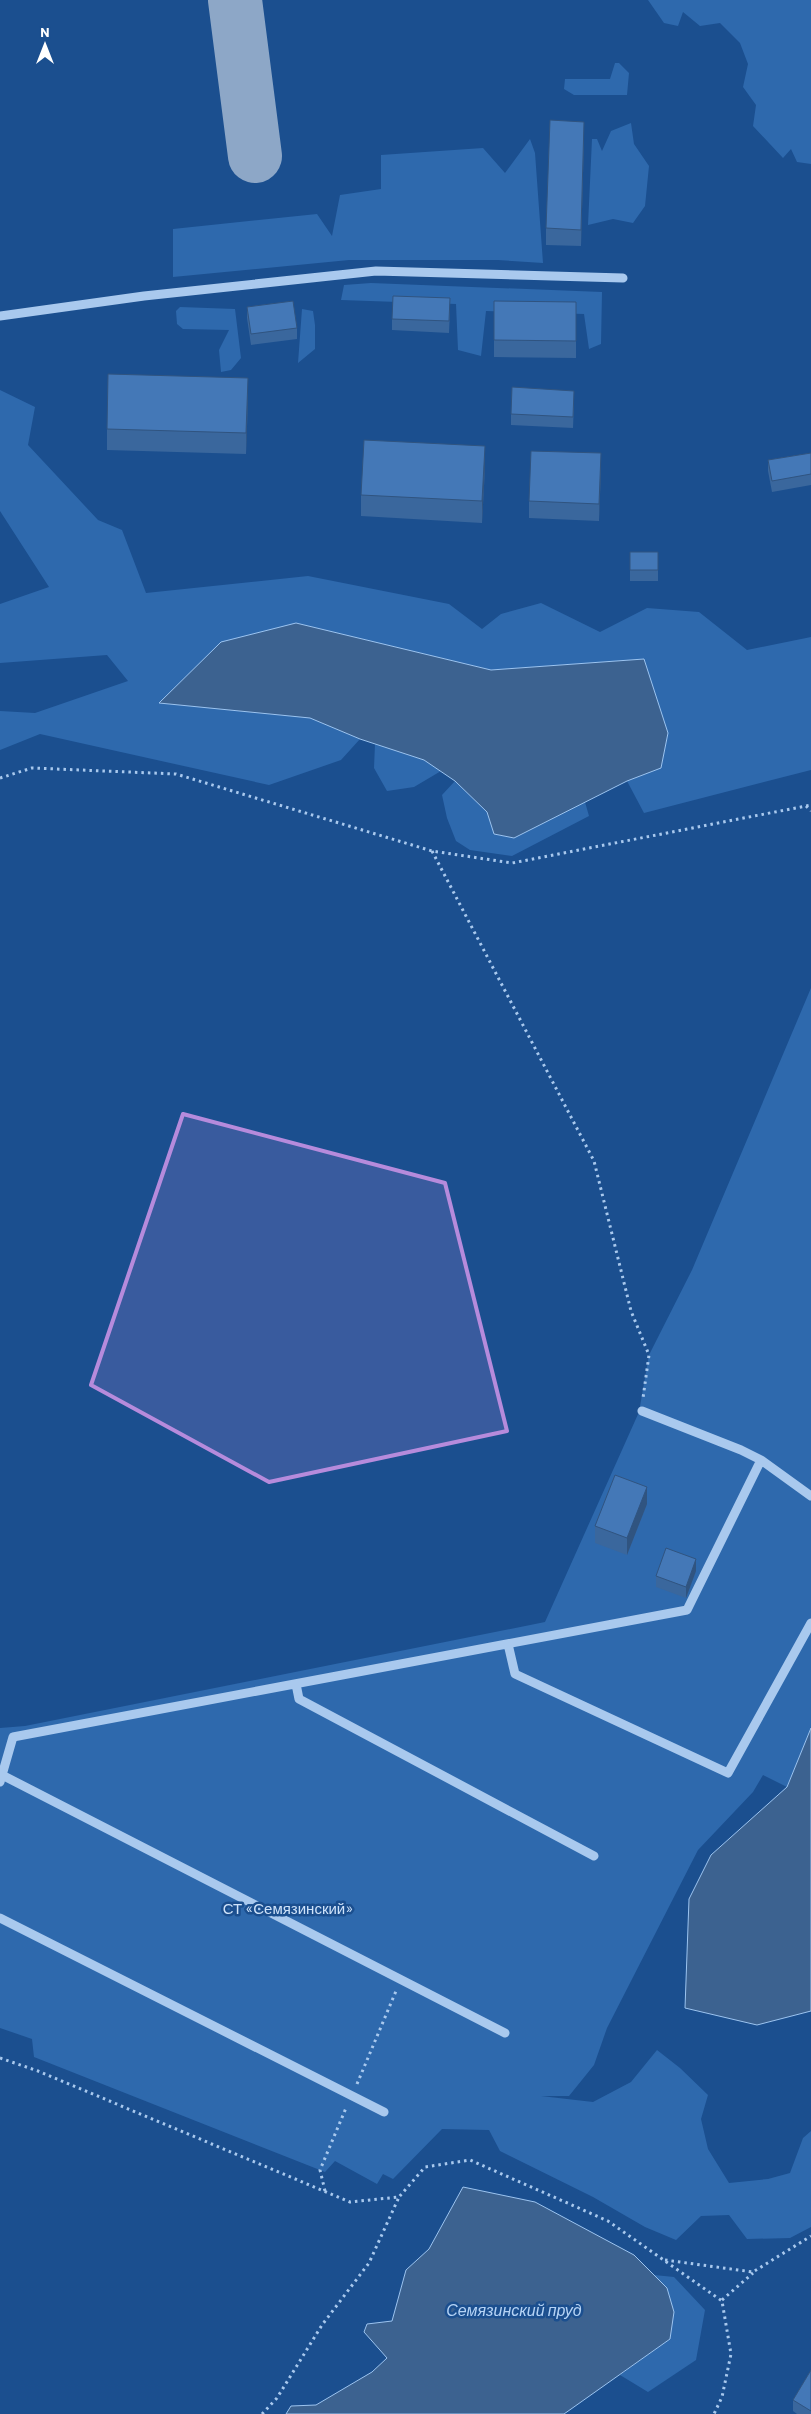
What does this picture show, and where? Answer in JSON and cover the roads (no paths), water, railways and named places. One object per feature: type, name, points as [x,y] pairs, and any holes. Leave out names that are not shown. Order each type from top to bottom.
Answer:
[{"type":"lane","points":[[0,316],[144,296],[376,271],[623,278]]},
{"type":"lane","points":[[642,1411],[741,1450],[761,1460],[811,1496]]},
{"type":"lane","points":[[505,2032],[1,1778],[13,1737],[687,1610],[761,1460]]},
{"type":"lane","points":[[508,1644],[515,1674],[728,1773],[811,1623]]},
{"type":"lane","points":[[296,1684],[299,1699],[594,1856]]},
{"type":"lane","points":[[0,1918],[384,2112]]},
{"type":"water","points":[[296,623],[491,670],[644,659],[668,733],[661,768],[627,781],[514,838],[494,834],[487,812],[455,781],[424,760],[360,739],[310,718],[159,703],[221,642]]},
{"type":"water","points":[[811,1728],[811,2011],[757,2025],[685,2008],[689,1899],[711,1855],[787,1787]]},
{"type":"water","name":"Семязинский пруд","points":[[463,2187],[535,2202],[634,2255],[667,2288],[674,2312],[670,2339],[564,2414],[286,2414],[291,2406],[316,2405],[372,2372],[387,2358],[364,2332],[367,2324],[392,2321],[406,2270],[429,2249]]},
{"type":"park label","name":"СТ «Семязинский»","points":[[288,1909]]}]
